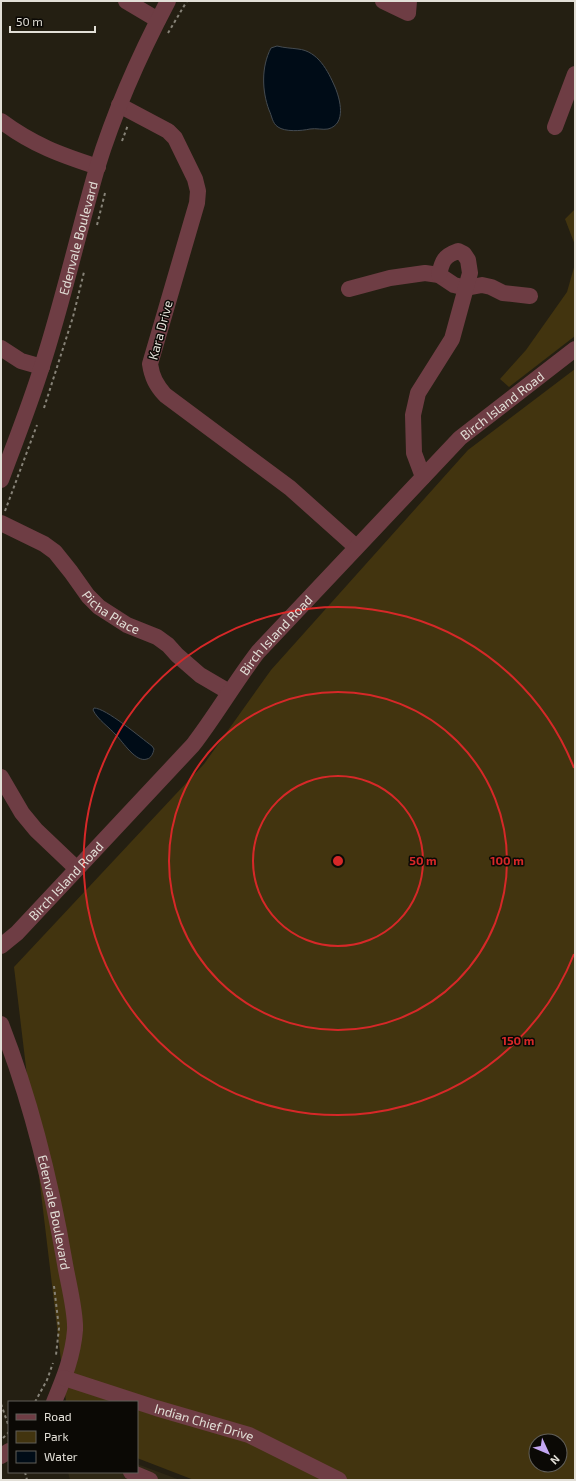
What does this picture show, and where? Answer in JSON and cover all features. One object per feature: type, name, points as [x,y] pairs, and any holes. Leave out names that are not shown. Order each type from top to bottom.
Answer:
[{"type":"street","points":[[126,1],[158,20]]},
{"type":"street","name":"Edenvale Boulevard","points":[[1,480],[42,367],[98,167],[126,108],[144,47],[168,1]]},
{"type":"street","points":[[383,1],[409,7]]},
{"type":"street","points":[[554,127],[575,74]]},
{"type":"street","name":"Kara Drive","points":[[126,108],[168,131],[175,138],[201,177],[197,203],[150,364],[154,389],[290,488],[356,547]]},
{"type":"street","points":[[1,121],[37,144],[98,167]]},
{"type":"street","points":[[423,477],[414,453],[413,416],[418,393],[452,339],[470,273],[468,260],[464,254],[458,251],[449,254],[442,261],[438,275]]},
{"type":"street","points":[[349,289],[390,278],[425,273],[438,275],[454,285],[466,288],[482,285],[491,287],[503,293],[530,296]]},
{"type":"street","points":[[1,348],[21,361],[42,367]]},
{"type":"street","name":"Birch Island Road","points":[[1,946],[17,933],[193,745],[258,652],[460,438],[575,349]]},
{"type":"street","name":"Picha Place","points":[[2,518],[55,552],[88,596],[100,607],[127,625],[157,637],[168,645],[177,656],[200,675],[229,692]]},
{"type":"street","points":[[1,777],[22,813],[36,830],[77,869]]},
{"type":"street","name":"Edenvale Boulevard","points":[[1,1024],[13,1055],[47,1175],[60,1236],[75,1328],[72,1354],[54,1401]]},
{"type":"street","name":"Indian Chief Drive","points":[[64,1378],[135,1401]]},
{"type":"street","name":"Indian Chief Drive","points":[[138,1402],[249,1435],[339,1480]]},
{"type":"street","points":[[133,1473],[150,1480]]},
{"type":"path","points":[[165,39],[187,1]]},
{"type":"path","points":[[120,146],[126,108]]},
{"type":"path","points":[[95,231],[107,188]]},
{"type":"path","points":[[43,410],[73,317],[86,267]]},
{"type":"path","points":[[2,518],[38,425]]},
{"type":"path","points":[[36,1401],[47,1380],[56,1357],[59,1328],[54,1284]]},
{"type":"path","points":[[1,1404],[8,1424]]},
{"type":"shaded area","points":[[138,1464],[180,1480],[70,1480],[68,1473],[138,1473]]},
{"type":"green space","points":[[575,209],[575,245],[565,219]]},
{"type":"green space","points":[[575,264],[575,336],[509,387],[500,379],[526,350],[567,292]]},
{"type":"green space","points":[[575,369],[575,1480],[194,1480],[138,1458],[138,1401],[66,1401],[14,967],[204,764],[271,670],[468,450]]},
{"type":"water","points":[[277,46],[305,51],[317,58],[325,68],[335,87],[340,104],[340,117],[334,126],[328,129],[293,131],[281,129],[274,124],[265,95],[264,71],[265,63],[271,48]]},
{"type":"water","points":[[94,708],[99,709],[115,718],[152,746],[154,749],[151,757],[143,759],[134,755],[98,717],[93,710]]}]
